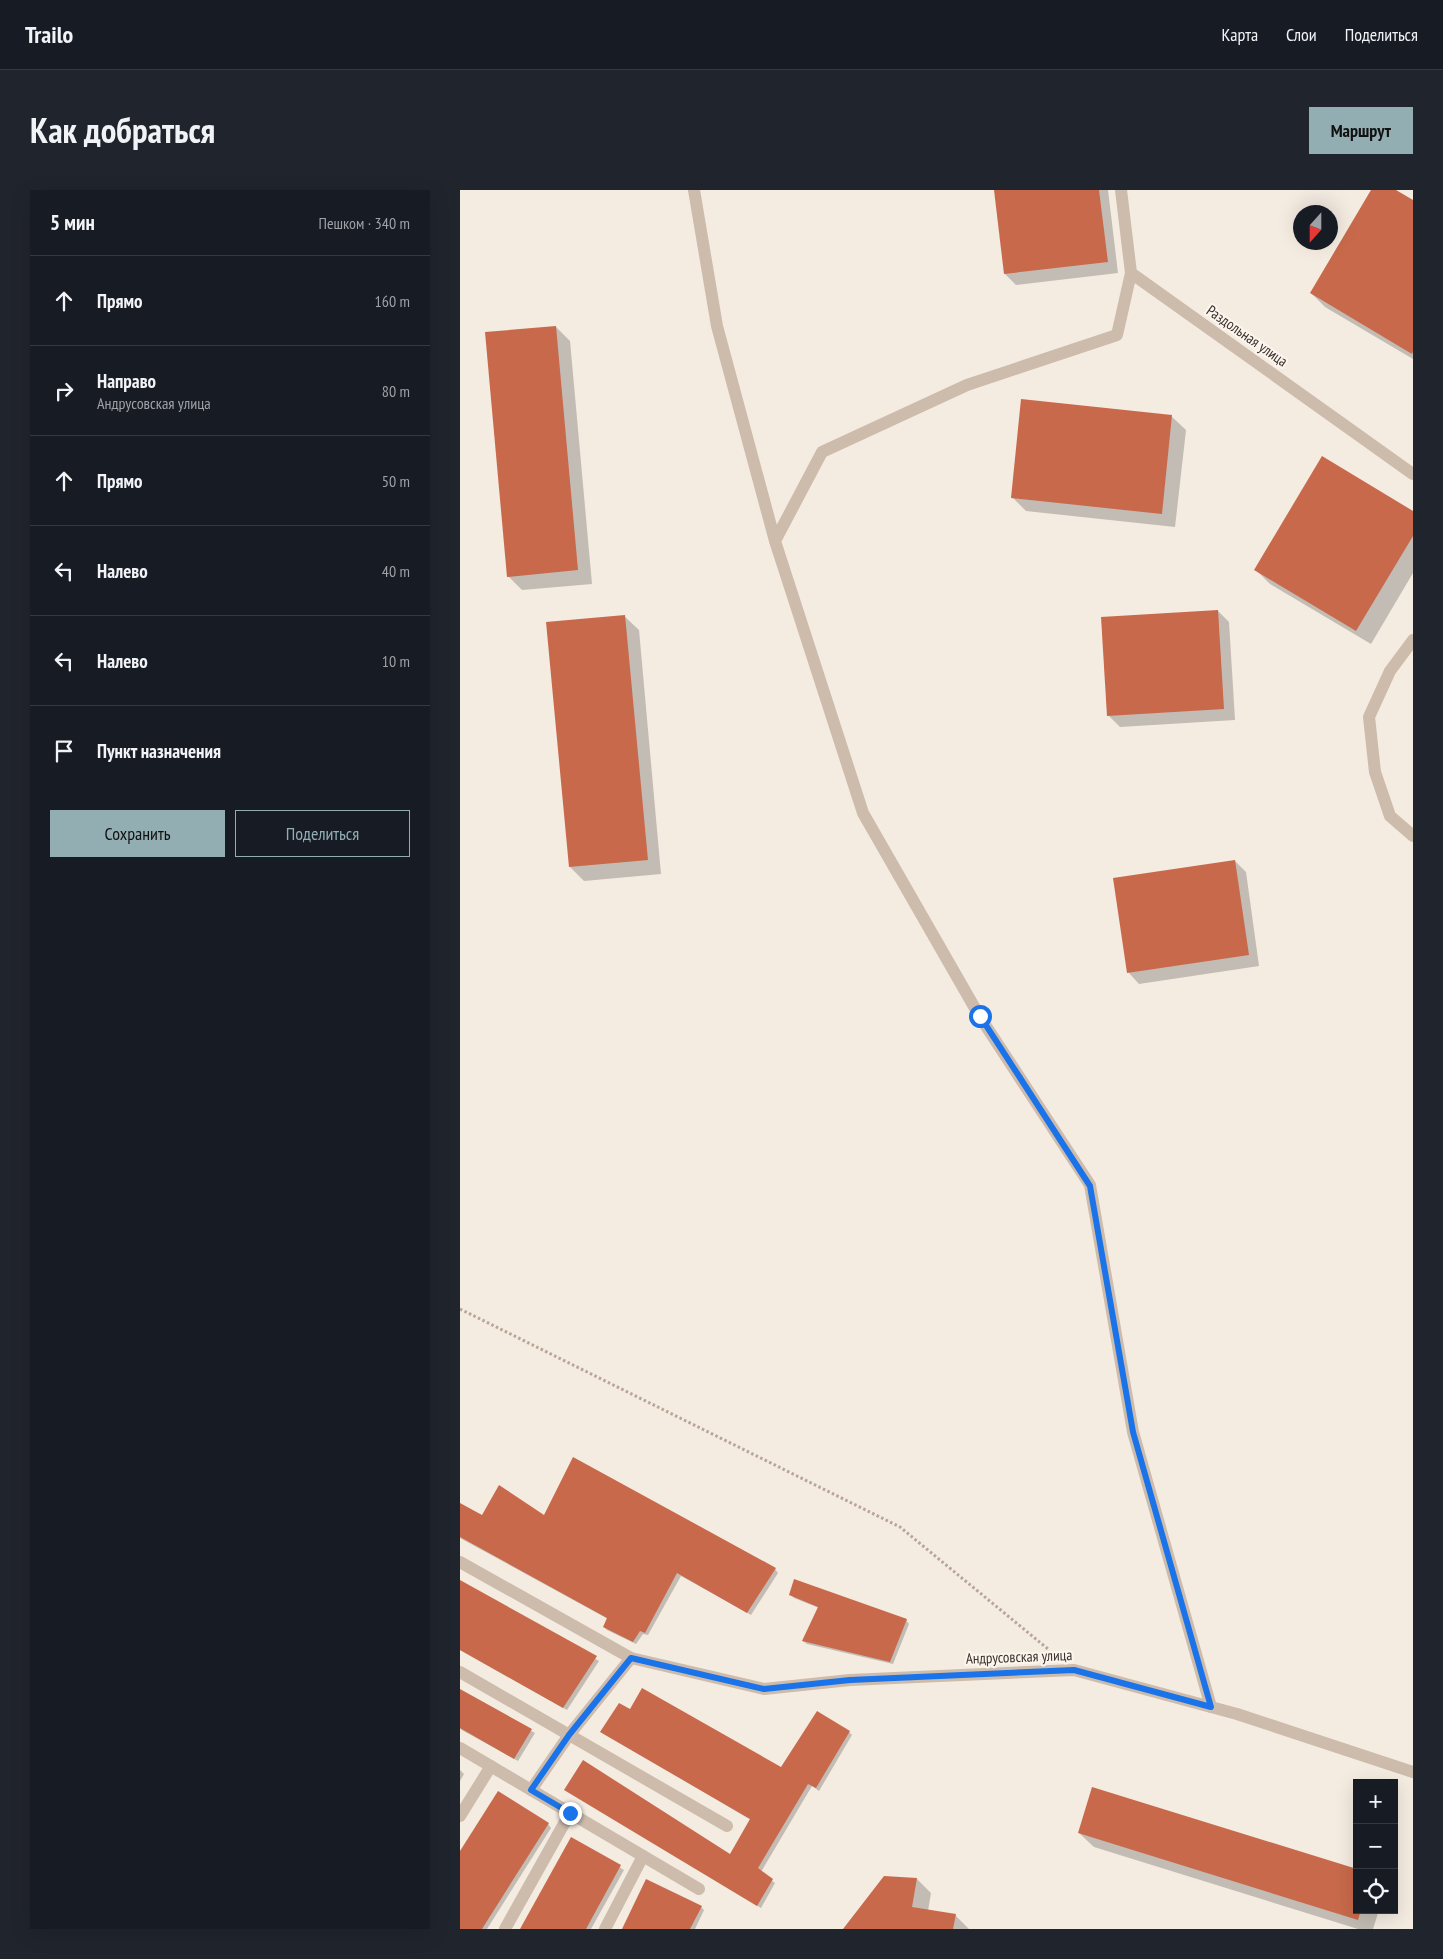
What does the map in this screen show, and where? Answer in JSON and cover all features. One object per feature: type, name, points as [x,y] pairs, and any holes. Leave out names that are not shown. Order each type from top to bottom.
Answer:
[{"type":"street","points":[[694,190],[717,326],[775,542],[863,813],[980,1016],[1090,1186],[1133,1432],[1211,1707]]},
{"type":"street","points":[[775,542],[822,452],[967,385],[1117,336],[1131,273],[1121,190]]},
{"type":"street","name":"Раздольная улица","points":[[1131,273],[1413,474]]},
{"type":"street","points":[[1413,640],[1390,671],[1369,717],[1376,772],[1390,816],[1413,836]]},
{"type":"street","name":"Андрусовская улица","points":[[460,1562],[631,1658],[764,1689],[850,1680],[1074,1670],[1246,1717],[1413,1772]]},
{"type":"street","points":[[531,1790],[569,1735],[631,1658]]},
{"type":"street","points":[[460,1672],[727,1826]]},
{"type":"street","points":[[460,1748],[699,1889]]},
{"type":"street","points":[[460,1816],[491,1766]]},
{"type":"street","points":[[505,1929],[570,1813]]},
{"type":"street","points":[[605,1929],[643,1856]]},
{"type":"path","points":[[460,1309],[900,1526],[1074,1670]]},
{"type":"building","points":[[994,190],[1099,190],[1108,262],[1004,274]]},
{"type":"building","points":[[1371,190],[1396,190],[1413,200],[1412,354],[1310,293],[1335,250],[1338,250],[1338,246]]},
{"type":"building","points":[[556,326],[578,570],[507,577],[485,332]]},
{"type":"building","points":[[1021,399],[1172,415],[1162,514],[1011,498]]},
{"type":"building","points":[[1322,456],[1413,511],[1413,536],[1356,631],[1254,570]]},
{"type":"building","points":[[1218,610],[1224,709],[1107,716],[1101,617]]},
{"type":"building","points":[[625,615],[648,860],[569,867],[546,622]]},
{"type":"building","points":[[1235,860],[1249,955],[1127,973],[1113,878]]},
{"type":"building","points":[[573,1457],[776,1568],[747,1613],[677,1573],[645,1633],[640,1631],[633,1642],[603,1627],[607,1618],[460,1537],[460,1503],[482,1515],[499,1485],[544,1515]]},
{"type":"building","points":[[794,1579],[907,1619],[890,1662],[802,1641],[818,1607],[789,1595]]},
{"type":"building","points":[[460,1580],[597,1656],[563,1708],[460,1650]]},
{"type":"building","points":[[642,1688],[781,1767],[817,1711],[850,1731],[816,1788],[808,1784],[758,1868],[773,1879],[757,1906],[564,1790],[583,1760],[730,1854],[750,1819],[600,1732],[619,1703],[630,1709]]},
{"type":"building","points":[[460,1689],[532,1729],[514,1759],[460,1728]]},
{"type":"building","points":[[1092,1787],[1353,1868],[1353,1914],[1360,1914],[1358,1920],[1078,1833]]},
{"type":"building","points":[[498,1791],[549,1823],[482,1929],[460,1929],[460,1851]]},
{"type":"building","points":[[571,1837],[621,1865],[586,1929],[520,1929]]},
{"type":"building","points":[[884,1876],[917,1878],[912,1907],[956,1914],[953,1929],[843,1929]]},
{"type":"building","points":[[646,1879],[702,1906],[690,1929],[622,1929]]},
{"type":"route","points":[[570,1813],[531,1790],[569,1735],[631,1658],[764,1689],[850,1680],[1074,1670],[1211,1707],[1133,1432],[1090,1186],[980,1016]]}]
